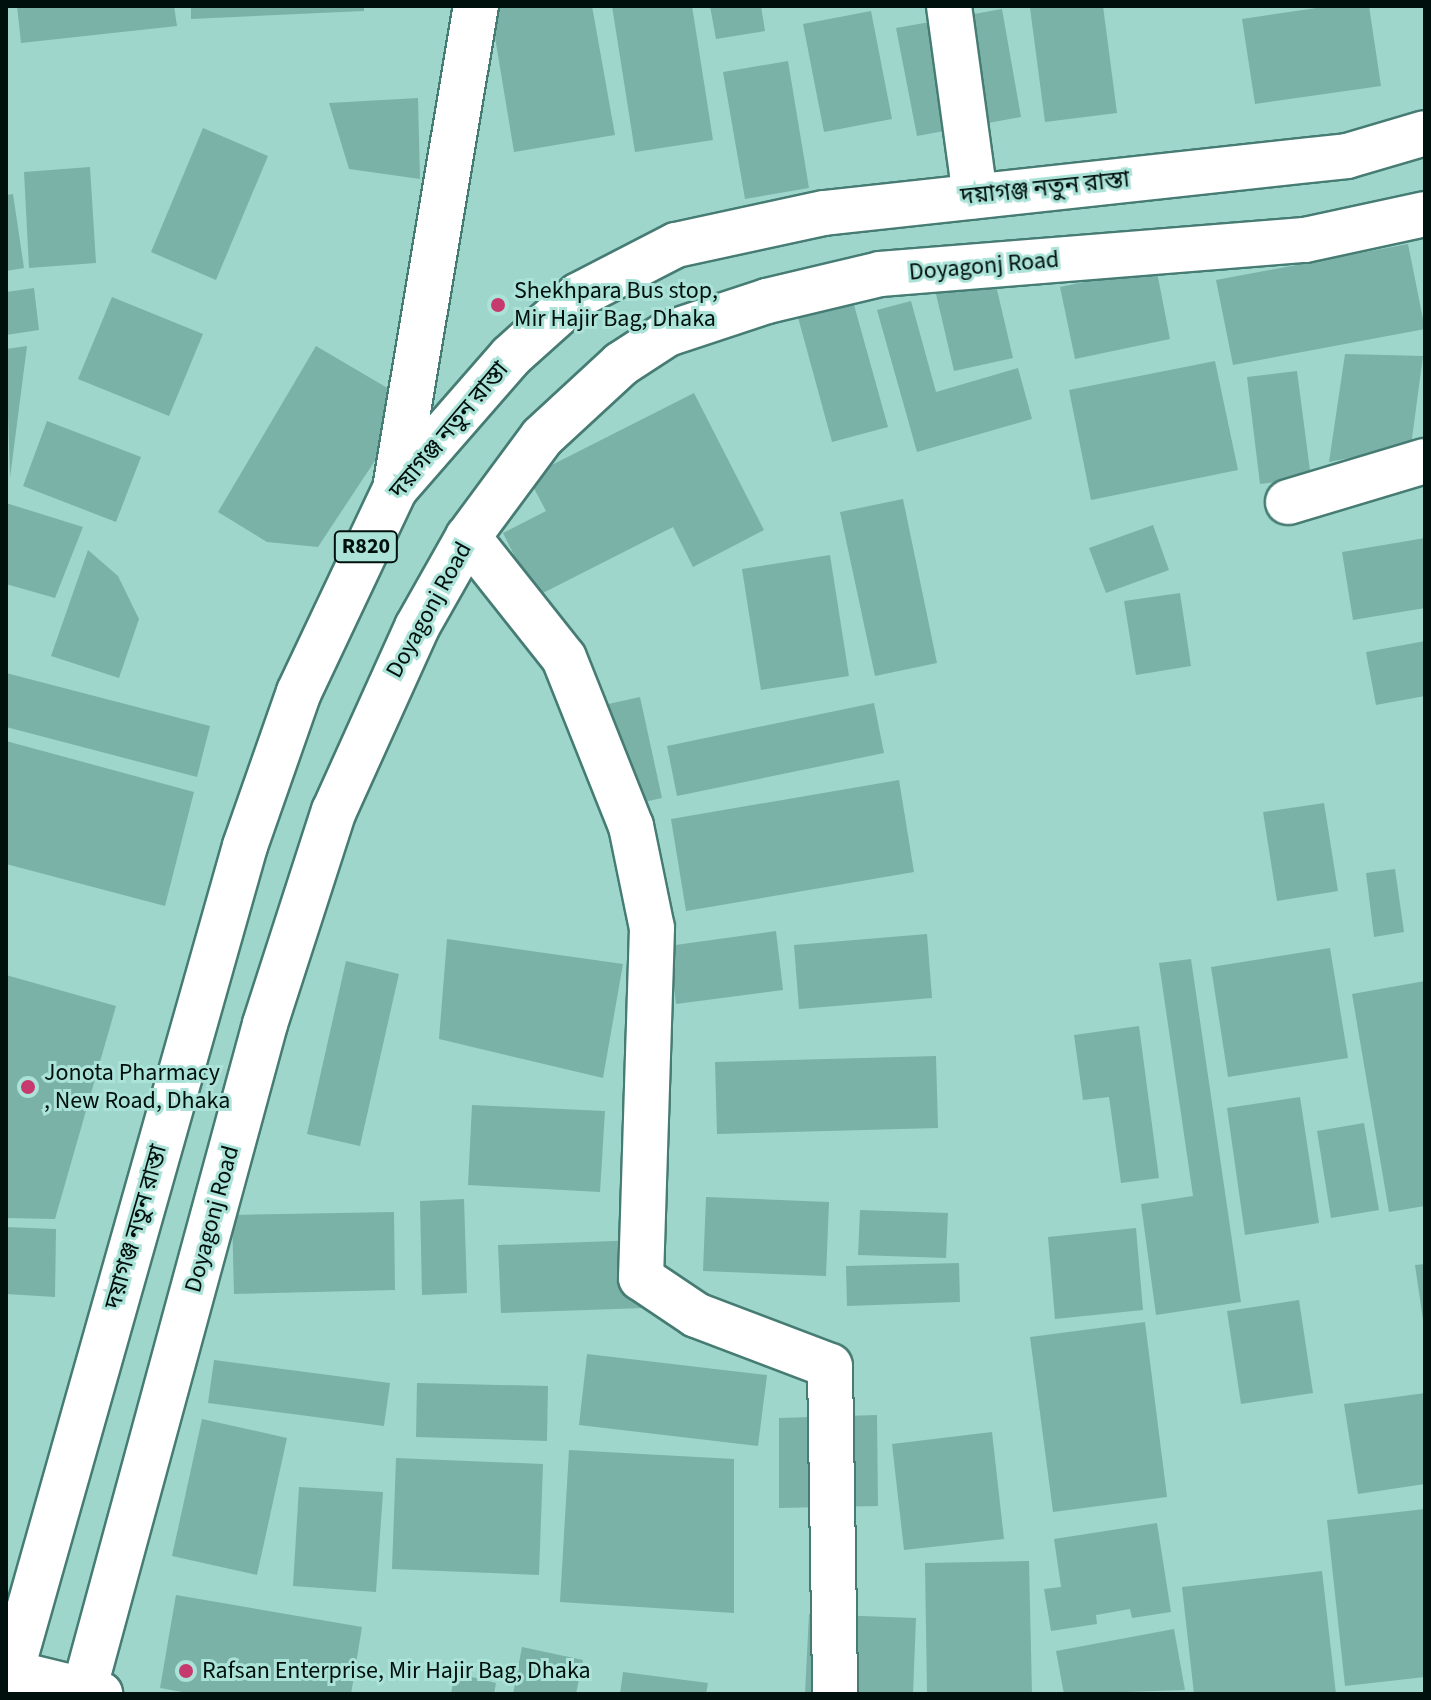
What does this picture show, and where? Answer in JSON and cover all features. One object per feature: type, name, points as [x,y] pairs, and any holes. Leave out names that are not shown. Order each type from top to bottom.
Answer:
[{"type":"main road","points":[[395,489],[476,6]]},
{"type":"main road","points":[[949,6],[975,196]]},
{"type":"main road","name":"দয়াগঞ্জ নতুন রাস্তা","points":[[8,1681],[245,846],[299,692],[395,489],[511,356],[579,295],[676,245],[824,213],[1347,156],[1425,133]]},
{"type":"main road","name":"Doyagonj Road","points":[[89,1693],[265,1024],[334,811],[379,702],[468,537],[542,437],[621,364],[667,334],[717,315],[880,274],[1305,240],[1425,214]]},
{"type":"main road","points":[[1288,502],[1425,461]]},
{"type":"main road","points":[[468,537],[564,658],[631,826],[652,928],[641,1278],[696,1315],[830,1366],[835,1694]]},
{"type":"main road","points":[[8,1681],[89,1693]]},
{"type":"building","points":[[17,6],[174,6],[177,26],[21,43]]},
{"type":"building","points":[[191,6],[364,6],[364,11],[191,19]]},
{"type":"building","points":[[592,6],[615,135],[514,152],[490,7]]},
{"type":"building","points":[[612,6],[692,6],[713,140],[635,152]]},
{"type":"building","points":[[710,6],[761,6],[765,31],[716,39]]},
{"type":"building","points":[[1103,6],[1117,113],[1045,122],[1030,8]]},
{"type":"building","points":[[1330,6],[1369,6],[1381,86],[1255,104],[1242,19]]},
{"type":"building","points":[[1002,9],[1021,117],[917,136],[896,28]]},
{"type":"building","points":[[871,11],[892,119],[824,132],[803,24]]},
{"type":"building","points":[[788,61],[809,188],[745,199],[723,72]]},
{"type":"building","points":[[418,98],[420,179],[349,169],[329,103]]},
{"type":"building","points":[[203,128],[268,156],[216,280],[151,252]]},
{"type":"building","points":[[90,167],[96,263],[29,268],[24,172]]},
{"type":"building","points":[[13,194],[24,268],[6,271],[6,195]]},
{"type":"building","points":[[1408,244],[1425,329],[1233,365],[1216,280]]},
{"type":"building","points":[[1156,267],[1170,339],[1075,359],[1060,287]]},
{"type":"building","points":[[995,281],[1013,358],[954,371],[936,294]]},
{"type":"building","points":[[34,288],[39,330],[6,335],[6,292]]},
{"type":"building","points":[[851,294],[888,427],[832,442],[796,310]]},
{"type":"building","points":[[112,297],[203,334],[169,416],[78,379]]},
{"type":"building","points":[[911,301],[936,392],[1018,368],[1032,419],[917,452],[877,310]]},
{"type":"building","points":[[27,346],[10,478],[6,349]]},
{"type":"building","points":[[316,346],[413,403],[318,547],[267,542],[218,512]]},
{"type":"building","points":[[1345,354],[1423,356],[1411,446],[1329,462]]},
{"type":"building","points":[[1215,361],[1238,470],[1091,500],[1069,390]]},
{"type":"building","points":[[1297,371],[1311,478],[1260,484],[1247,377]]},
{"type":"building","points":[[694,393],[764,530],[693,567],[673,527],[535,597],[503,533],[546,511],[528,477]]},
{"type":"building","points":[[47,421],[141,457],[116,522],[23,486]]},
{"type":"building","points":[[903,499],[937,663],[875,676],[840,512]]},
{"type":"building","points":[[6,503],[83,527],[55,598],[6,584]]},
{"type":"building","points":[[1153,525],[1169,570],[1106,593],[1089,548]]},
{"type":"building","points":[[1425,538],[1425,608],[1353,620],[1342,552]]},
{"type":"building","points":[[88,550],[118,576],[139,619],[119,678],[51,656]]},
{"type":"building","points":[[830,555],[849,676],[761,690],[742,569]]},
{"type":"building","points":[[1180,593],[1191,666],[1136,675],[1124,601]]},
{"type":"building","points":[[1425,641],[1425,696],[1376,705],[1366,652]]},
{"type":"building","points":[[6,673],[210,726],[197,777],[6,727]]},
{"type":"building","points":[[640,697],[662,798],[604,811],[581,710]]},
{"type":"building","points":[[874,703],[884,753],[677,796],[667,746]]},
{"type":"building","points":[[6,741],[194,792],[165,906],[6,864]]},
{"type":"building","points":[[899,780],[914,872],[686,911],[671,819]]},
{"type":"building","points":[[1324,803],[1338,891],[1277,901],[1263,812]]},
{"type":"building","points":[[1395,869],[1404,932],[1374,937],[1366,873]]},
{"type":"building","points":[[776,931],[783,990],[676,1004],[668,946]]},
{"type":"building","points":[[927,934],[932,998],[799,1009],[794,945]]},
{"type":"building","points":[[447,939],[623,964],[603,1078],[439,1039]]},
{"type":"building","points":[[1330,948],[1348,1058],[1228,1077],[1211,967]]},
{"type":"building","points":[[1191,959],[1241,1302],[1156,1315],[1141,1204],[1193,1196],[1159,963]]},
{"type":"building","points":[[346,961],[399,974],[360,1146],[307,1134]]},
{"type":"building","points":[[6,975],[116,1006],[55,1219],[6,1218]]},
{"type":"building","points":[[1425,981],[1425,1206],[1389,1212],[1352,994]]},
{"type":"building","points":[[1139,1026],[1159,1178],[1121,1183],[1109,1097],[1083,1100],[1074,1035]]},
{"type":"building","points":[[936,1056],[938,1128],[717,1134],[715,1062]]},
{"type":"building","points":[[1300,1097],[1319,1223],[1245,1235],[1227,1108]]},
{"type":"building","points":[[472,1105],[605,1111],[600,1192],[468,1185]]},
{"type":"building","points":[[1364,1123],[1379,1210],[1331,1218],[1317,1131]]},
{"type":"building","points":[[706,1197],[829,1202],[826,1276],[703,1271]]},
{"type":"building","points":[[464,1199],[467,1293],[422,1295],[420,1201]]},
{"type":"building","points":[[860,1210],[948,1213],[946,1258],[858,1255]]},
{"type":"building","points":[[394,1212],[395,1290],[234,1294],[232,1215]]},
{"type":"building","points":[[6,1227],[56,1229],[55,1297],[6,1294]]},
{"type":"building","points":[[1136,1228],[1143,1310],[1055,1319],[1048,1237]]},
{"type":"building","points":[[643,1240],[644,1308],[501,1313],[498,1245]]},
{"type":"building","points":[[959,1263],[960,1302],[847,1306],[846,1266]]},
{"type":"building","points":[[1425,1264],[1425,1320],[1423,1320],[1415,1265]]},
{"type":"building","points":[[1299,1300],[1313,1393],[1241,1404],[1227,1311]]},
{"type":"building","points":[[1145,1322],[1167,1497],[1053,1512],[1030,1337]]},
{"type":"building","points":[[587,1354],[767,1375],[758,1446],[579,1425]]},
{"type":"building","points":[[214,1360],[390,1383],[384,1426],[208,1403]]},
{"type":"building","points":[[417,1383],[548,1386],[547,1441],[416,1437]]},
{"type":"building","points":[[1425,1393],[1425,1484],[1358,1494],[1344,1404]]},
{"type":"building","points":[[877,1415],[878,1506],[779,1508],[779,1418]]},
{"type":"building","points":[[202,1419],[287,1438],[257,1575],[172,1556]]},
{"type":"building","points":[[992,1432],[1004,1539],[904,1550],[892,1444]]},
{"type":"building","points":[[569,1450],[734,1459],[734,1613],[560,1602]]},
{"type":"building","points":[[396,1458],[543,1464],[539,1575],[392,1569]]},
{"type":"building","points":[[299,1487],[383,1492],[376,1592],[293,1586]]},
{"type":"building","points":[[1425,1509],[1425,1677],[1345,1686],[1327,1520]]},
{"type":"building","points":[[1157,1523],[1171,1612],[1132,1618],[1130,1609],[1096,1615],[1097,1624],[1051,1631],[1044,1589],[1061,1587],[1054,1539]]},
{"type":"building","points":[[1029,1561],[1032,1694],[927,1694],[925,1563]]},
{"type":"building","points":[[1322,1571],[1336,1694],[1194,1694],[1182,1587]]},
{"type":"building","points":[[176,1595],[362,1627],[351,1694],[193,1694],[160,1688]]},
{"type":"building","points":[[809,1614],[916,1618],[913,1694],[805,1694]]},
{"type":"building","points":[[1174,1629],[1185,1690],[1064,1694],[1056,1651]]},
{"type":"building","points":[[522,1647],[583,1660],[576,1694],[513,1694]]},
{"type":"building","points":[[623,1672],[708,1683],[706,1694],[620,1694]]},
{"type":"building","points":[[455,1673],[496,1683],[494,1694],[451,1694]]},
{"type":"place","name":"Shekhpara Bus stop, Mir Hajir Bag, Dhaka","points":[[498,305]]},
{"type":"place","name":"Jonota Pharmacy , New Road, Dhaka","points":[[28,1087]]},
{"type":"place","name":"Rafsan Enterprise, Mir Hajir Bag, Dhaka","points":[[186,1671]]}]
